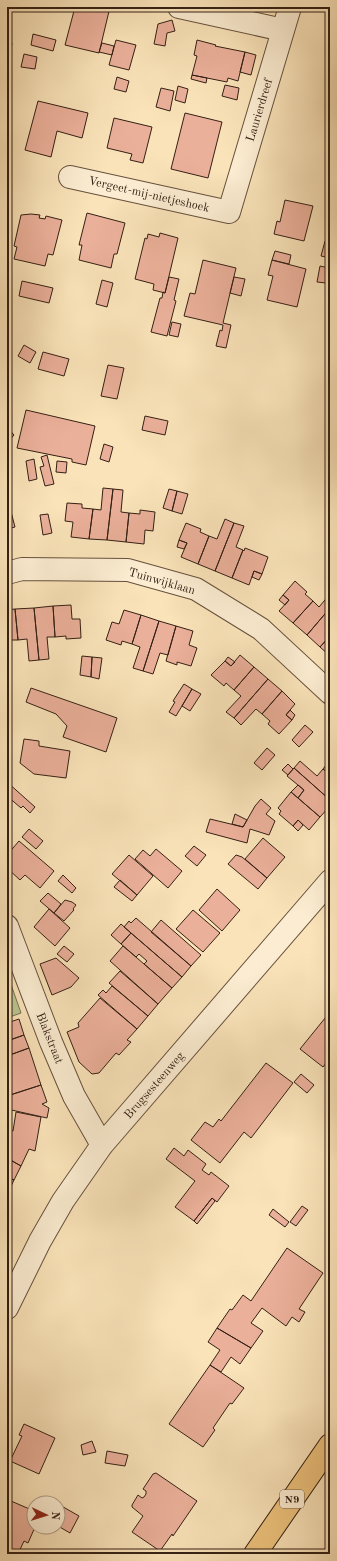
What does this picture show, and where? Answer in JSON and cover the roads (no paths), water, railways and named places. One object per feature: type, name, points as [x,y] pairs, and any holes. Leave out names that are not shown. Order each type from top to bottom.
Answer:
[{"type":"main road","name":"N9","points":[[255,1554],[330,1445]]},
{"type":"street","points":[[179,7],[283,30]]},
{"type":"street","name":"Laurierdreef","points":[[229,212],[290,7]]},
{"type":"street","name":"Vergeet-mij-nietjeshoek","points":[[70,177],[229,212]]},
{"type":"street","name":"Tuinwijklaan","points":[[7,573],[22,569],[128,570],[196,589],[261,629],[330,693]]},
{"type":"street","name":"Brugsesteenweg","points":[[7,1308],[40,1241],[64,1201],[102,1145],[330,881]]},
{"type":"street","name":"Blakstraat","points":[[7,926],[51,1042],[74,1096],[102,1145]]}]
